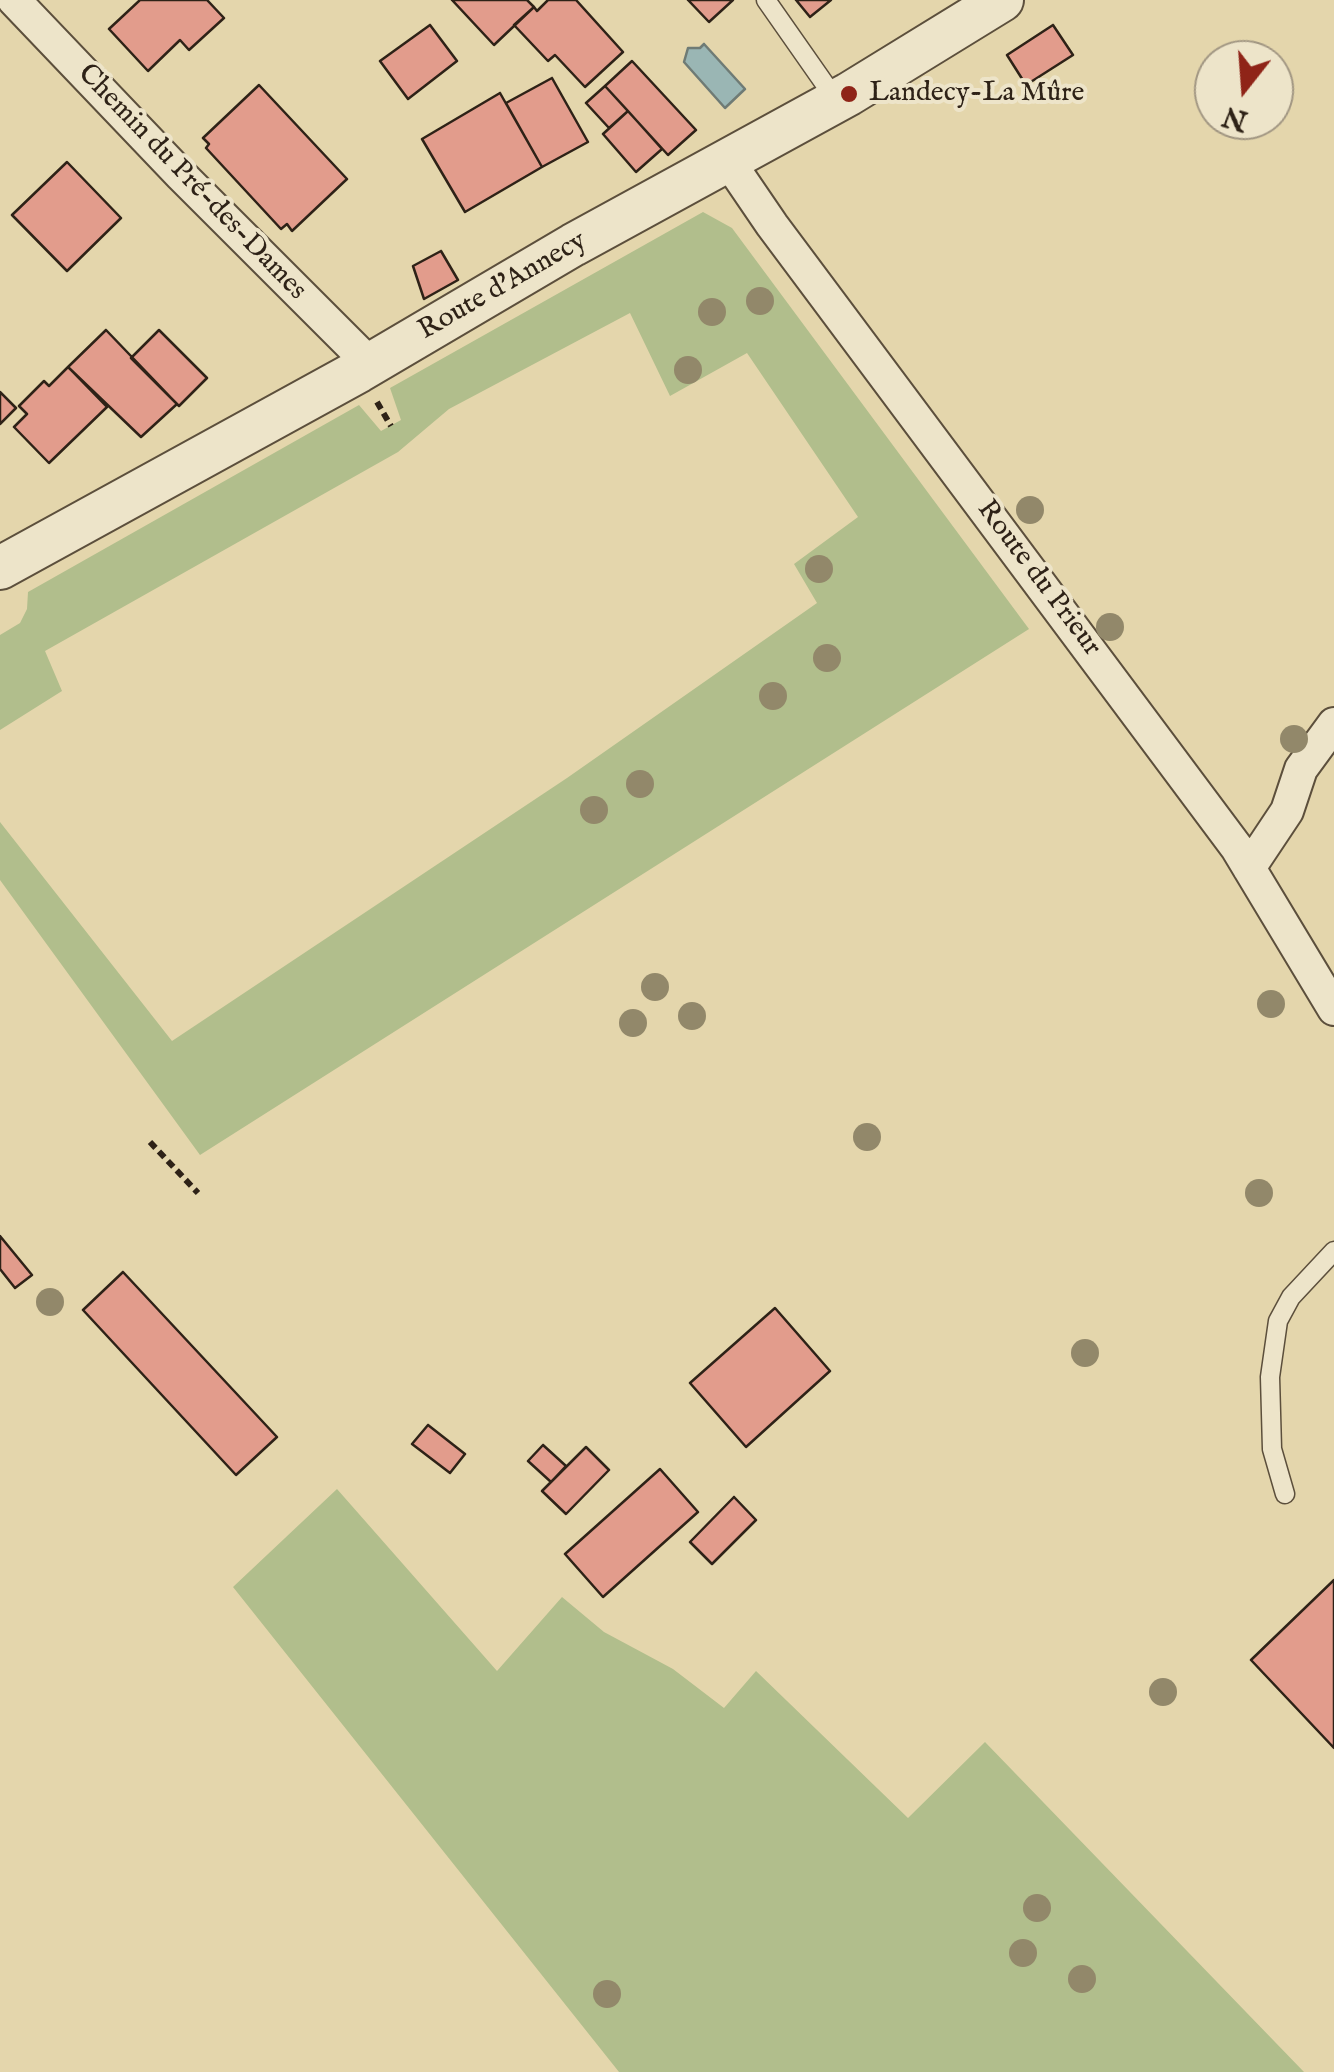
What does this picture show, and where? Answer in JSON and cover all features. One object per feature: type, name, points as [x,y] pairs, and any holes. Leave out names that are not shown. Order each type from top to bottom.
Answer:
[{"type":"street","name":"Chemin du Pré-des-Dames","points":[[14,0],[181,176],[370,364]]},
{"type":"street","name":"Route d'Annecy","points":[[0,568],[836,100],[1002,0]]},
{"type":"street","name":"Route du Prieur","points":[[727,159],[772,226],[1056,602],[1248,868],[1334,1009]]},
{"type":"street","points":[[1248,868],[1287,811],[1301,769],[1334,724]]},
{"type":"lane","points":[[766,0],[836,100]]},
{"type":"lane","points":[[1284,1494],[1272,1449],[1270,1377],[1278,1322],[1300,1285],[1334,1251]]},
{"type":"path","points":[[150,1142],[198,1192]]},
{"type":"green space","points":[[703,212],[732,228],[1029,629],[200,1155],[0,880],[0,822],[172,1041],[567,778],[817,603],[794,564],[858,517],[747,353],[670,396],[630,313],[449,409],[398,452],[45,651],[62,691],[0,730],[0,635],[20,623],[27,609],[28,592],[359,405],[381,431],[401,420],[390,388]]},
{"type":"green space","points":[[337,1489],[497,1671],[562,1597],[604,1632],[673,1669],[724,1708],[756,1671],[908,1818],[985,1742],[1304,2072],[619,2072],[233,1587]]},
{"type":"water","points":[[704,44],[745,89],[725,108],[684,62],[688,48]]},
{"type":"building","points":[[140,0],[207,0],[224,18],[189,50],[180,40],[148,71],[109,29]]},
{"type":"building","points":[[452,0],[527,0],[534,7],[494,45]]},
{"type":"building","points":[[548,0],[576,0],[623,52],[585,87],[555,55],[548,61],[514,25]]},
{"type":"building","points":[[688,0],[733,0],[709,22]]},
{"type":"building","points":[[796,0],[831,0],[810,17]]},
{"type":"building","points":[[430,25],[457,61],[408,99],[380,61]]},
{"type":"building","points":[[1053,25],[1073,55],[1026,85],[1007,55]]},
{"type":"building","points":[[632,61],[696,130],[668,155],[605,86]]},
{"type":"building","points":[[552,78],[588,142],[542,167],[506,103]]},
{"type":"building","points":[[259,85],[347,179],[292,231],[287,224],[281,229],[206,148],[209,144],[203,138]]},
{"type":"building","points":[[605,86],[628,111],[609,128],[586,103]]},
{"type":"building","points":[[500,93],[542,167],[465,212],[422,139]]},
{"type":"building","points":[[628,111],[662,149],[636,172],[603,134]]},
{"type":"building","points":[[67,162],[121,218],[67,271],[12,215]]},
{"type":"building","points":[[441,251],[458,280],[424,299],[413,266]]},
{"type":"building","points":[[106,330],[177,404],[141,437],[68,367]]},
{"type":"building","points":[[159,330],[207,378],[179,406],[131,358]]},
{"type":"building","points":[[68,367],[107,407],[49,463],[14,427],[27,414],[19,406],[44,381],[49,386]]},
{"type":"building","points":[[0,392],[16,408],[0,424]]},
{"type":"building","points":[[0,1236],[32,1275],[15,1288],[0,1269]]},
{"type":"building","points":[[123,1272],[277,1437],[236,1475],[83,1310]]},
{"type":"building","points":[[775,1308],[830,1371],[746,1447],[690,1383]]},
{"type":"building","points":[[428,1425],[465,1454],[450,1473],[412,1444]]},
{"type":"building","points":[[543,1445],[566,1466],[551,1482],[528,1461]]},
{"type":"building","points":[[586,1447],[609,1470],[566,1514],[542,1491]]},
{"type":"building","points":[[660,1469],[698,1512],[603,1597],[565,1554]]},
{"type":"building","points":[[734,1497],[756,1520],[712,1564],[690,1542]]},
{"type":"building","points":[[1334,1580],[1334,1748],[1251,1660]]},
{"type":"place","name":"Landecy-La Mûre","points":[[849,94]]}]
